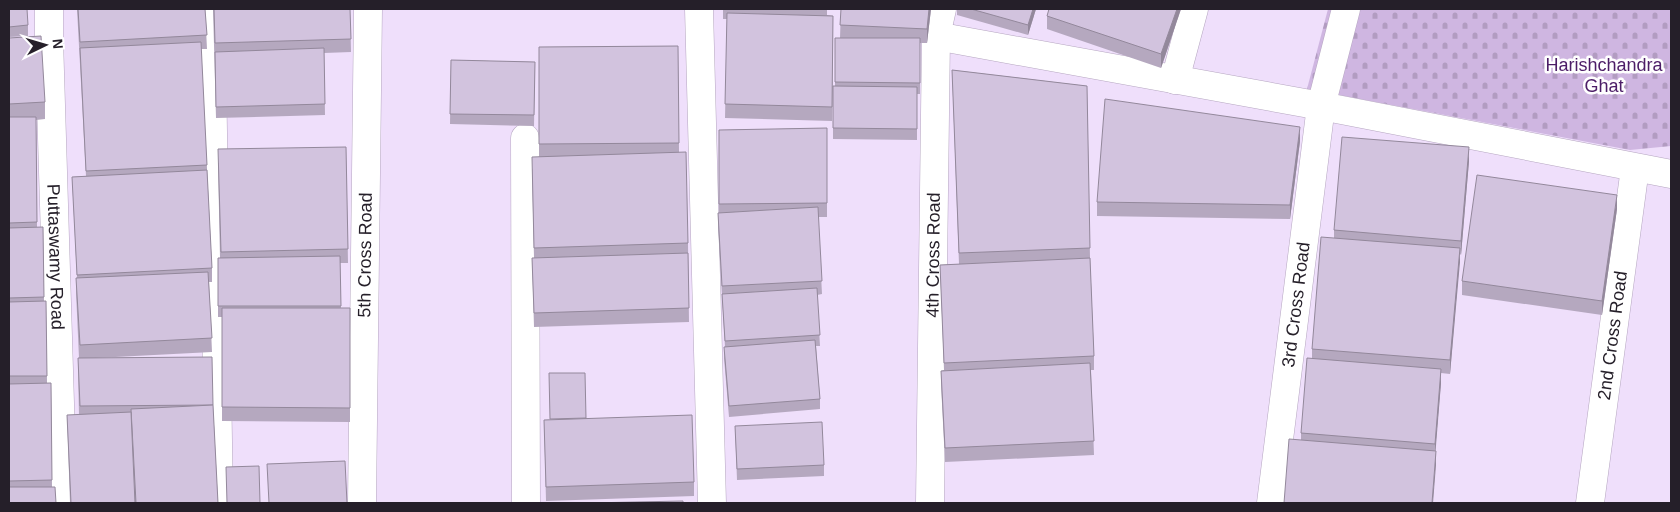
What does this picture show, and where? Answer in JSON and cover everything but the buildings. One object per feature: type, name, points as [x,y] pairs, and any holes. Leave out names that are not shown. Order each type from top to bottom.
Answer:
[{"type":"street","name":"Puttaswamy Road","points":[[50,9],[37,40],[63,503]]},
{"type":"street","points":[[211,9],[219,503]]},
{"type":"street","name":"5th Cross Road","points":[[362,503],[368,9]]},
{"type":"street","points":[[699,9],[712,503]]},
{"type":"street","name":"4th Cross Road","points":[[930,503],[936,36],[942,9]]},
{"type":"street","points":[[1175,80],[1194,9]]},
{"type":"street","name":"3rd Cross Road","points":[[1271,503],[1321,106],[1346,9]]},
{"type":"street","points":[[936,36],[1321,106],[1671,174]]},
{"type":"street","points":[[525,138],[526,503]]},
{"type":"street","name":"2nd Cross Road","points":[[1590,503],[1635,168]]},
{"type":"green space","name":"Harishchandra Ghat","points":[[1328,9],[1671,9],[1671,146],[1630,150],[1307,89]]}]
